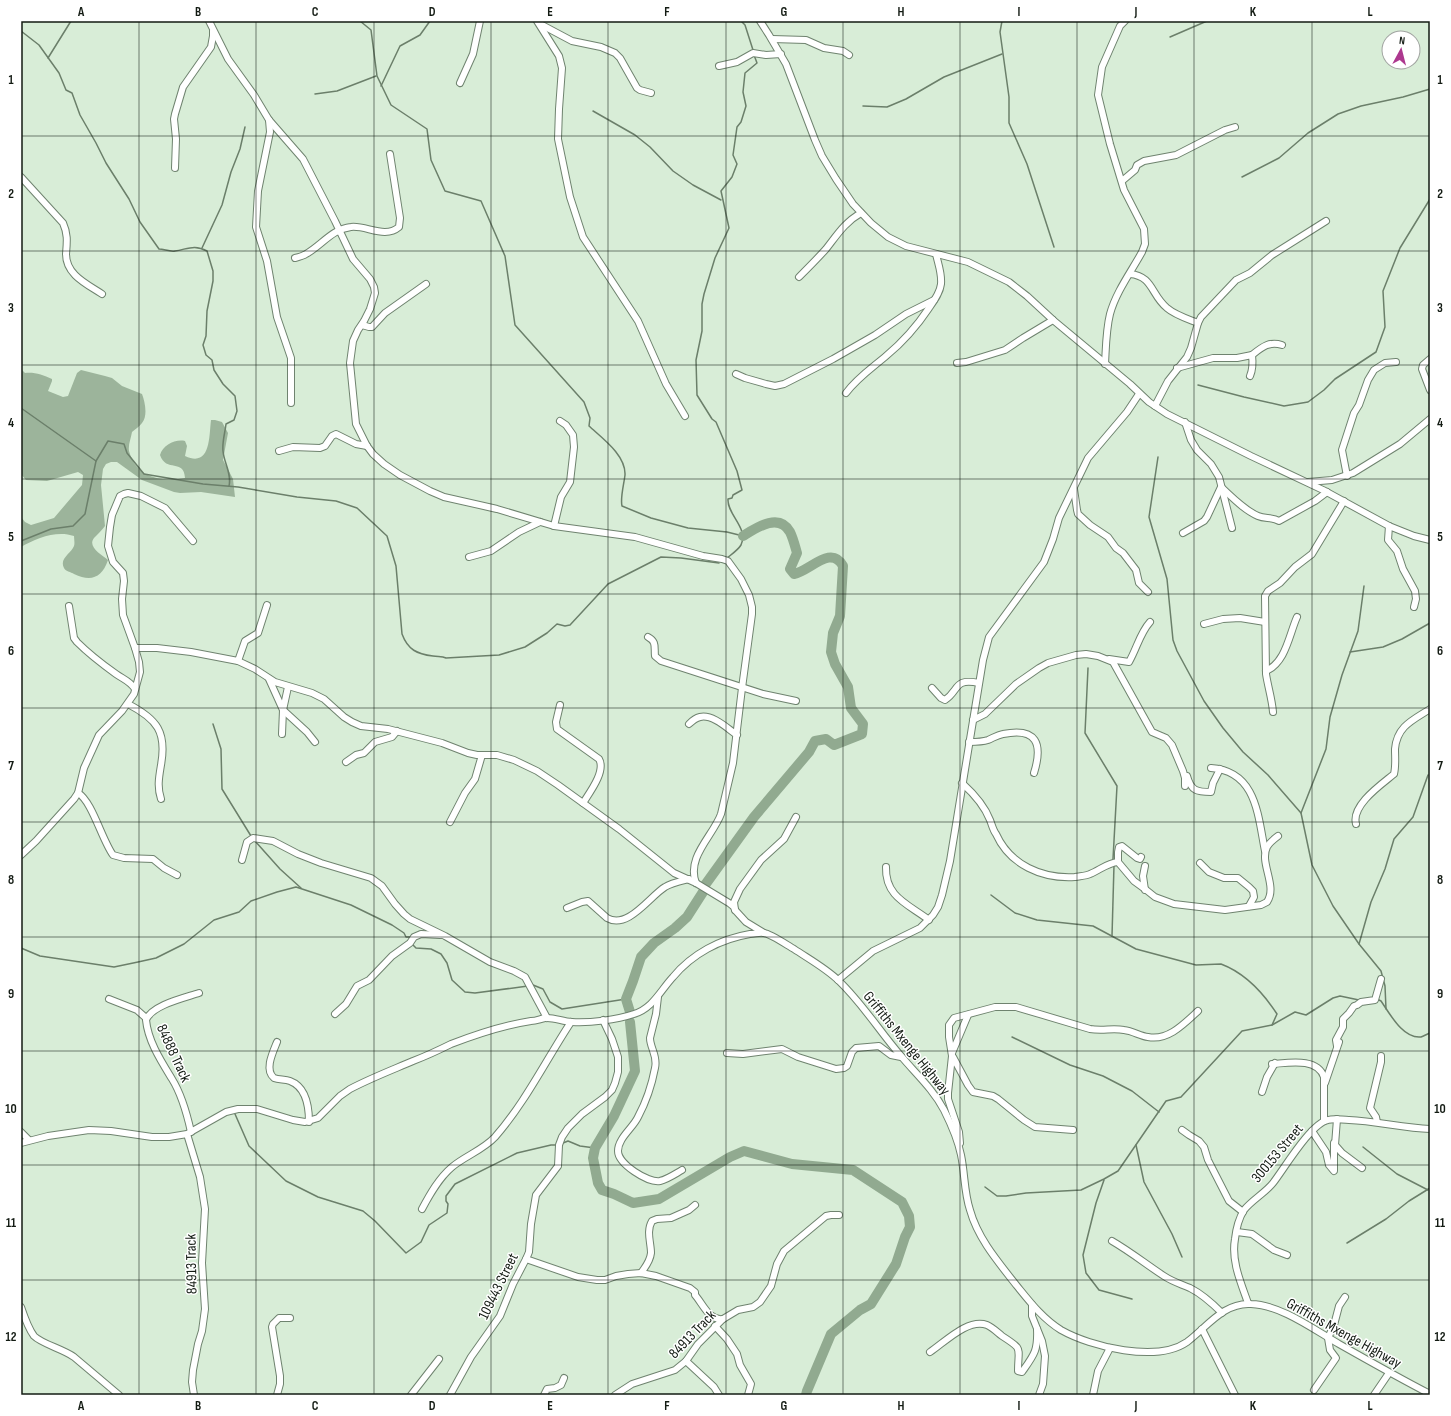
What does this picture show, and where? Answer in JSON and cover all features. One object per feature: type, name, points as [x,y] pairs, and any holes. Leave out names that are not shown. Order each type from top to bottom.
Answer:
[{"type":"street","points":[[209,21],[228,59],[254,95],[269,120],[303,160],[353,258],[370,279],[374,287],[375,293],[370,309],[353,341],[350,363],[356,424],[367,446],[384,464],[430,491],[444,497],[497,509],[554,526],[635,537],[703,556],[722,559],[728,561],[741,579],[749,595],[752,607],[751,626],[737,735],[730,778],[721,814],[718,823],[703,846],[695,862],[694,878],[696,883]]},
{"type":"street","points":[[460,83],[473,54],[480,21]]},
{"type":"street","points":[[537,21],[572,42],[600,47],[615,52],[637,88],[651,92]]},
{"type":"street","points":[[537,21],[559,56],[562,68],[558,109],[558,139],[570,197],[583,237],[638,321],[666,384],[685,416]]},
{"type":"street","points":[[760,21],[781,54],[822,156],[853,204],[871,223],[888,237],[906,246],[968,262],[1009,282],[1139,394],[1167,414],[1327,492],[1389,526],[1414,536],[1430,540]]},
{"type":"street","points":[[1105,364],[1110,313],[1115,300],[1142,252],[1146,238],[1144,229],[1124,190],[1098,95],[1098,86],[1102,67],[1107,53],[1120,26],[1125,21]]},
{"type":"street","points":[[175,168],[175,114],[183,88],[211,47],[213,36],[212,27]]},
{"type":"street","points":[[772,39],[806,40],[824,48],[843,51],[849,55]]},
{"type":"street","points":[[719,66],[737,62],[753,53],[781,54]]},
{"type":"street","points":[[269,120],[270,132],[258,191],[256,227],[267,261],[277,317],[291,358],[291,403]]},
{"type":"street","points":[[1122,181],[1135,170],[1137,165],[1144,161],[1176,155],[1225,130],[1235,128]]},
{"type":"street","points":[[295,258],[306,254],[339,229],[354,227],[384,232],[395,230],[398,227],[400,218],[390,154]]},
{"type":"street","points":[[21,177],[63,223],[68,239],[66,259],[73,273],[79,280],[102,294]]},
{"type":"street","points":[[799,277],[825,250],[842,227],[861,213]]},
{"type":"street","points":[[1154,406],[1168,381],[1187,357],[1201,317],[1232,283],[1250,273],[1272,255],[1326,221]]},
{"type":"street","points":[[846,393],[854,383],[888,354],[915,328],[934,300],[941,286],[940,270],[936,254]]},
{"type":"street","points":[[1130,274],[1141,276],[1145,279],[1156,296],[1169,310],[1198,323]]},
{"type":"street","points":[[362,325],[372,327],[385,313],[426,284]]},
{"type":"street","points":[[736,374],[775,386],[784,384],[833,359],[906,314],[934,300]]},
{"type":"street","points":[[957,363],[966,362],[1005,350],[1053,320]]},
{"type":"street","points":[[1177,368],[1213,358],[1237,358],[1252,355],[1267,344],[1275,343],[1282,345]]},
{"type":"street","points":[[1250,376],[1254,363],[1252,355]]},
{"type":"street","points":[[1430,360],[1423,365],[1422,369],[1430,390]]},
{"type":"street","points":[[1347,476],[1342,450],[1354,413],[1368,380],[1374,370],[1380,366],[1385,363],[1396,362]]},
{"type":"street","points":[[838,980],[873,951],[920,928],[929,920],[938,907],[948,875],[984,651],[989,637],[1044,562],[1053,539],[1058,518],[1074,489],[1088,458],[1127,412],[1139,394]]},
{"type":"street","points":[[554,526],[558,504],[570,482],[574,447],[574,435],[566,424],[560,420]]},
{"type":"street","points":[[1307,482],[1332,480],[1353,474],[1400,444],[1430,420]]},
{"type":"street","points":[[1185,422],[1191,440],[1197,450],[1215,471],[1232,528]]},
{"type":"street","points":[[1422,426],[1430,426]]},
{"type":"street","points":[[279,451],[293,447],[320,448],[325,446],[332,436],[336,434],[356,444],[367,446]]},
{"type":"street","points":[[1221,487],[1250,512],[1258,516],[1274,518],[1279,521],[1315,501],[1327,492]]},
{"type":"street","points":[[1183,533],[1204,521],[1208,517],[1221,487]]},
{"type":"street","points":[[1074,489],[1078,514],[1090,525],[1108,537],[1116,548],[1123,552],[1136,570],[1138,583],[1148,592]]},
{"type":"street","points":[[21,855],[70,804],[78,793],[82,774],[99,736],[128,704],[136,689],[140,667],[123,615],[123,573],[113,562],[108,546],[112,515],[120,496],[128,494],[141,496],[165,508],[193,541]]},
{"type":"street","points":[[1273,712],[1266,671],[1266,622],[1264,600],[1266,593],[1280,583],[1295,567],[1312,554],[1344,501]]},
{"type":"street","points":[[469,557],[492,551],[519,532],[540,522]]},
{"type":"street","points":[[1389,526],[1388,540],[1397,551],[1403,569],[1415,591],[1416,599],[1414,607]]},
{"type":"street","points":[[238,662],[245,642],[256,636],[260,630],[267,605]]},
{"type":"street","points":[[69,606],[74,638],[77,642],[118,676],[130,682],[136,689]]},
{"type":"street","points":[[1266,671],[1272,669],[1286,647],[1297,617]]},
{"type":"street","points":[[1204,624],[1223,619],[1240,618],[1266,622]]},
{"type":"street","points":[[973,720],[986,714],[1026,676],[1048,663],[1076,655],[1086,654],[1129,662],[1135,652],[1143,630],[1150,622]]},
{"type":"street","points":[[648,637],[655,643],[655,656],[658,659],[742,688],[796,701]]},
{"type":"street","name":"Griffiths Mxenge Highway","points":[[135,648],[156,648],[183,651],[212,655],[238,662],[255,669],[269,679],[288,687],[312,693],[324,698],[344,717],[361,726],[388,728],[442,743],[468,753],[506,757],[526,765],[558,784],[619,829],[674,873],[689,879],[729,903],[746,922],[764,933],[782,941],[838,980],[866,1012],[901,1057],[939,1100],[953,1130],[960,1151],[969,1209],[978,1230],[1000,1265],[1032,1305],[1046,1319],[1061,1330],[1087,1342],[1110,1348],[1138,1351],[1170,1349],[1179,1347],[1188,1341],[1222,1313],[1237,1305],[1248,1303],[1282,1312],[1389,1373],[1430,1394]]},
{"type":"street","points":[[1108,659],[1115,665],[1152,732],[1166,738],[1172,745],[1191,786],[1196,791],[1211,792],[1213,783],[1220,769]]},
{"type":"street","points":[[269,679],[283,710],[307,732],[315,742]]},
{"type":"street","points":[[932,688],[945,700],[962,683],[979,683]]},
{"type":"street","points":[[282,734],[283,710],[288,687]]},
{"type":"street","points":[[128,704],[144,713],[155,722],[161,733],[162,754],[158,783],[161,799]]},
{"type":"street","points":[[560,705],[556,722],[557,729],[599,759],[600,762],[598,778],[584,803]]},
{"type":"street","points":[[1356,824],[1356,815],[1363,803],[1379,785],[1394,774],[1398,734],[1406,725],[1430,709]]},
{"type":"street","points":[[689,724],[699,718],[709,718],[718,722],[737,735]]},
{"type":"street","points":[[346,762],[356,755],[364,753],[375,742],[392,737],[397,731]]},
{"type":"street","points":[[970,742],[984,741],[1008,733],[1019,733],[1031,736],[1035,739],[1038,748],[1038,757],[1034,773]]},
{"type":"street","points":[[450,822],[465,793],[475,779],[482,755]]},
{"type":"street","points":[[1141,857],[1140,859],[1137,858],[1122,846],[1119,847],[1118,862],[1134,881],[1165,901],[1187,907],[1225,910],[1264,904],[1270,897],[1266,855],[1256,804],[1249,790],[1239,778],[1226,770],[1211,768]]},
{"type":"street","points":[[1184,772],[1185,786]]},
{"type":"street","points":[[962,783],[973,794],[986,812],[996,835],[1010,854],[1021,864],[1050,875],[1075,877],[1089,875],[1112,862],[1118,862]]},
{"type":"street","points":[[78,793],[86,801],[98,828],[113,855],[124,858],[152,859],[177,875]]},
{"type":"street","points":[[735,910],[734,902],[740,889],[761,860],[784,840],[796,817]]},
{"type":"street","points":[[1266,855],[1268,846],[1278,836]]},
{"type":"street","points":[[242,860],[247,842],[253,838],[273,841],[298,854],[321,863],[365,875],[382,886],[404,914],[419,924],[445,936],[490,962],[525,977],[547,1018]]},
{"type":"street","points":[[1200,863],[1209,872],[1224,878],[1238,878],[1249,887],[1253,891],[1254,897],[1248,906]]},
{"type":"street","points":[[1145,866],[1144,876],[1146,890]]},
{"type":"street","points":[[886,867],[887,882],[893,894],[929,920]]},
{"type":"street","points":[[567,908],[588,901],[607,918],[619,921],[642,907],[665,887],[689,879]]},
{"type":"street","points":[[21,1143],[62,1133],[89,1130],[111,1131],[152,1137],[169,1137],[189,1133],[226,1112],[238,1109],[257,1109],[293,1120],[309,1122],[318,1118],[340,1096],[350,1089],[454,1043],[509,1025],[547,1018],[571,1022],[603,1020],[621,1018],[644,1010],[658,997],[670,979],[683,966],[708,948],[738,937],[764,933]]},
{"type":"street","points":[[335,1014],[346,1004],[357,986],[369,980],[392,956],[410,943],[414,937],[421,934],[445,936]]},
{"type":"street","points":[[1324,1086],[1335,1056],[1338,1043],[1336,1040],[1343,1027],[1343,1019],[1354,1006],[1361,1002],[1375,1000],[1381,978]]},
{"type":"street","name":"84888 Track","points":[[189,1133],[185,1107],[180,1094],[164,1067],[150,1037],[146,1024],[146,1018],[156,1009],[199,993]]},
{"type":"street","points":[[658,997],[656,1014],[650,1038],[656,1056],[656,1068],[643,1107],[634,1125],[620,1143],[618,1154],[622,1161],[649,1180],[664,1180],[682,1170]]},
{"type":"street","points":[[109,1000],[137,1010],[146,1018]]},
{"type":"street","points":[[960,1151],[959,1132],[948,1099],[952,1055],[949,1025],[954,1018],[995,1007],[1016,1007],[1090,1029],[1126,1030],[1155,1038],[1171,1033],[1198,1011]]},
{"type":"street","points":[[968,1015],[952,1055],[973,1092],[993,1096],[1035,1127],[1073,1130]]},
{"type":"street","name":"109443 Street","points":[[450,1395],[471,1357],[500,1316],[513,1284],[526,1260],[529,1252],[531,1224],[536,1195],[558,1166],[559,1146],[562,1137],[582,1114],[609,1093],[618,1077],[618,1057],[612,1039],[603,1020]]},
{"type":"street","points":[[422,1209],[432,1191],[449,1170],[493,1139],[510,1119],[571,1022]]},
{"type":"street","points":[[277,1042],[270,1065],[270,1073],[274,1078],[294,1083],[303,1093],[307,1103],[309,1122]]},
{"type":"street","points":[[727,1053],[743,1054],[782,1048],[798,1057],[836,1069],[844,1068],[852,1052],[860,1048],[879,1046],[891,1055],[901,1057]]},
{"type":"street","points":[[1377,1122],[1376,1116],[1370,1108],[1381,1062],[1381,1056]]},
{"type":"street","points":[[1262,1092],[1273,1063],[1304,1063],[1315,1066],[1323,1074],[1324,1121]]},
{"type":"street","points":[[1312,1131],[1326,1152],[1329,1165],[1334,1171],[1334,1143],[1337,1119]]},
{"type":"street","name":"300153 Street","points":[[1248,1303],[1235,1265],[1234,1246],[1236,1232],[1243,1212],[1257,1197],[1272,1185],[1312,1131],[1324,1121],[1337,1119],[1377,1122],[1403,1127],[1430,1129]]},
{"type":"street","points":[[1182,1130],[1189,1136],[1199,1140],[1204,1147],[1208,1160],[1226,1197],[1232,1204],[1243,1212]]},
{"type":"street","points":[[21,1132],[29,1140]]},
{"type":"street","name":"84913 Track","points":[[189,1133],[202,1186],[205,1209],[202,1251],[205,1309],[202,1331],[192,1370],[194,1395]]},
{"type":"street","points":[[1334,1143],[1342,1153],[1362,1168]]},
{"type":"street","points":[[641,1273],[646,1267],[650,1257],[649,1231],[652,1221],[671,1218],[689,1210],[694,1205]]},
{"type":"street","name":"84913 Track","points":[[615,1395],[632,1384],[675,1370],[686,1361],[698,1344],[723,1319],[738,1310],[753,1307],[760,1302],[771,1286],[777,1264],[784,1251],[826,1216],[834,1214],[839,1215]]},
{"type":"street","points":[[1236,1232],[1252,1234],[1274,1250],[1287,1254]]},
{"type":"street","points":[[1112,1241],[1129,1250],[1170,1280],[1203,1295],[1222,1313]]},
{"type":"street","points":[[526,1260],[578,1277],[593,1280],[605,1280],[616,1276],[641,1273],[666,1279],[690,1288],[695,1292],[712,1316],[723,1319]]},
{"type":"street","points":[[1314,1390],[1336,1358],[1330,1350],[1328,1338],[1334,1325],[1338,1306],[1345,1297]]},
{"type":"street","points":[[1032,1305],[1031,1314],[1042,1341],[1045,1356],[1044,1380],[1039,1395]]},
{"type":"street","points":[[21,1306],[30,1328],[38,1339],[74,1356],[92,1374],[119,1395]]},
{"type":"street","points":[[277,1395],[280,1384],[280,1376],[272,1328],[273,1324],[279,1318],[290,1318]]},
{"type":"street","points":[[930,1352],[964,1328],[975,1323],[980,1324],[991,1328],[1015,1343],[1020,1356],[1018,1371],[1022,1372],[1035,1353],[1037,1344],[1037,1329]]},
{"type":"street","points":[[715,1326],[727,1338],[737,1354],[740,1365],[751,1384],[748,1395]]},
{"type":"street","points":[[1202,1329],[1235,1395]]},
{"type":"street","points":[[1093,1395],[1098,1371],[1110,1348]]},
{"type":"street","points":[[412,1395],[439,1359]]},
{"type":"street","points":[[686,1361],[714,1386],[719,1395]]},
{"type":"street","points":[[1374,1395],[1389,1373]]},
{"type":"street","points":[[544,1395],[547,1389],[555,1388],[560,1385],[564,1378]]},
{"type":"green space","points":[[21,369],[25,373],[39,374],[52,379],[48,391],[63,397],[68,396],[77,373],[81,370],[112,378],[122,386],[142,394],[145,405],[145,417],[141,424],[132,432],[129,451],[132,460],[137,467],[151,476],[167,479],[185,478],[182,468],[170,465],[163,460],[160,455],[162,451],[173,442],[185,441],[187,446],[185,456],[194,459],[200,458],[204,454],[209,442],[211,420],[222,422],[228,433],[223,460],[233,479],[235,497],[201,492],[174,492],[142,480],[117,462],[111,462],[106,464],[103,469],[101,485],[105,526],[92,541],[94,548],[108,560],[103,571],[95,577],[86,578],[65,569],[63,561],[73,549],[74,536],[67,534],[54,534],[21,547],[21,517],[25,522],[31,525],[54,518],[82,485],[83,475],[78,472],[47,481],[26,480],[21,474]]},
{"type":"waterway","points":[[48,58],[71,21]]},
{"type":"waterway","points":[[360,21],[371,30],[377,76],[391,105],[427,129],[431,160],[445,191],[481,201],[505,256],[515,325],[584,402],[590,418],[589,426],[612,448],[622,461],[625,475],[622,506],[651,518],[688,528],[727,532],[743,536]]},
{"type":"waterway","points":[[381,86],[400,46],[420,35],[430,21]]},
{"type":"waterway","points":[[741,21],[745,25],[753,50]]},
{"type":"waterway","points":[[1002,21],[1000,32],[1009,97],[1009,123],[1027,164],[1054,247]]},
{"type":"waterway","points":[[1170,37],[1207,21]]},
{"type":"waterway","points":[[21,31],[39,45],[59,73],[66,90],[72,93],[80,115],[106,163],[129,199],[140,222],[159,249],[173,251],[195,247],[207,251],[213,271],[213,281],[207,311],[206,336],[203,345],[206,355],[212,360],[214,370],[223,384],[235,396],[237,411],[234,420],[226,424],[223,441],[224,455],[229,473],[229,486]]},
{"type":"waterway","points":[[863,106],[887,107],[906,99],[944,77],[1002,54]]},
{"type":"waterway","points":[[727,558],[740,547],[743,539],[740,527],[731,511],[728,499],[732,498],[733,495],[742,490],[737,471],[716,422],[712,419],[697,395],[696,360],[702,331],[702,304],[704,294],[715,258],[729,228],[721,191],[732,177],[737,164],[733,155],[737,127],[741,122],[746,106],[743,92],[745,73],[757,63],[754,55]]},
{"type":"waterway","points":[[315,94],[337,91],[376,76]]},
{"type":"waterway","points":[[1242,177],[1279,158],[1308,133],[1338,114],[1361,106],[1403,97],[1430,89]]},
{"type":"waterway","points":[[593,111],[635,135],[650,147],[673,171],[693,185],[721,200]]},
{"type":"waterway","points":[[202,248],[222,205],[231,172],[240,149],[245,127]]},
{"type":"waterway","points":[[1198,385],[1284,406],[1308,402],[1324,390],[1335,379],[1376,352],[1385,327],[1383,291],[1400,248],[1430,199]]},
{"type":"waterway","points":[[21,408],[96,461]]},
{"type":"waterway","points":[[21,541],[51,529],[73,526],[85,514],[96,461],[108,441],[124,444],[127,453],[144,474],[203,484],[238,487],[297,497],[336,501],[357,508],[387,536],[396,566],[402,634],[407,644],[418,652],[446,658],[499,655],[525,647],[547,633],[557,624],[565,626],[570,625],[608,584],[661,557],[719,563]]},
{"type":"waterway","points":[[1158,457],[1149,517],[1167,579],[1173,640],[1177,651],[1204,701],[1223,728],[1243,752],[1268,775],[1301,813],[1312,865],[1333,906],[1359,944],[1381,971],[1385,986],[1386,1009]]},
{"type":"waterway","points":[[705,885],[754,817],[809,752],[815,741],[826,739],[834,745],[862,734],[863,724],[851,708],[848,687],[835,664],[831,652],[833,633],[840,616],[843,566],[838,560],[826,558],[794,574],[790,569],[797,553],[790,532],[780,523],[774,522],[761,526],[743,536]]},
{"type":"waterway","points":[[1301,813],[1326,749],[1330,717],[1342,675],[1358,631],[1364,586]]},
{"type":"waterway","points":[[1350,652],[1383,647],[1402,639],[1430,623]]},
{"type":"waterway","points":[[1088,668],[1085,733],[1117,786],[1113,859]]},
{"type":"waterway","points":[[213,724],[221,749],[222,789],[251,836]]},
{"type":"waterway","points":[[1359,944],[1371,902],[1385,869],[1394,839],[1413,817],[1428,775]]},
{"type":"waterway","points":[[255,841],[280,869],[301,888]]},
{"type":"waterway","points":[[1112,936],[1114,865]]},
{"type":"waterway","points":[[21,948],[40,956],[114,967],[138,962],[156,958],[184,944],[214,920],[239,912],[251,901],[296,887],[351,905],[392,925],[404,933],[406,937],[410,937]]},
{"type":"waterway","points":[[630,1012],[626,999],[641,957],[654,943],[675,928],[687,917],[703,892]]},
{"type":"waterway","points":[[991,895],[1015,913],[1037,920],[1093,926],[1136,949],[1196,965],[1221,964],[1230,968],[1253,985],[1272,1006],[1277,1014],[1272,1025]]},
{"type":"waterway","points":[[412,944],[416,948],[431,949],[441,954],[447,963],[452,980],[465,992],[475,993],[528,986]]},
{"type":"waterway","points":[[533,985],[543,989],[550,1002],[562,1009],[626,999]]},
{"type":"waterway","points":[[985,1187],[997,1196],[1006,1196],[1026,1193],[1081,1190],[1104,1179],[1118,1171],[1166,1101],[1181,1097],[1242,1031],[1272,1025],[1295,1012],[1306,1015],[1333,998],[1340,996],[1359,1000]]},
{"type":"waterway","points":[[1377,999],[1381,1001],[1393,1019],[1408,1034],[1414,1037],[1421,1037],[1430,1033]]},
{"type":"waterway","points":[[630,1022],[635,1071],[614,1116],[595,1148],[593,1158],[598,1183],[602,1190],[633,1203],[659,1199],[730,1157],[744,1151],[792,1164],[853,1170],[902,1202],[909,1216],[910,1227],[896,1264],[871,1304],[860,1310],[831,1334],[806,1395]]},
{"type":"waterway","points":[[1012,1037],[1070,1065],[1103,1076],[1132,1091],[1159,1112]]},
{"type":"waterway","points":[[235,1114],[249,1146],[286,1181],[318,1197],[363,1211],[375,1221],[406,1253],[421,1242],[429,1225],[447,1213],[448,1204],[446,1201],[446,1196],[455,1184],[517,1153],[556,1145]]},
{"type":"waterway","points":[[563,1143],[568,1141],[580,1146],[595,1148]]},
{"type":"waterway","points":[[1136,1145],[1144,1182],[1172,1234],[1182,1257]]},
{"type":"waterway","points":[[1363,1147],[1397,1174],[1428,1190]]},
{"type":"waterway","points":[[1104,1180],[1096,1203],[1083,1255],[1086,1273],[1099,1290],[1132,1299]]},
{"type":"waterway","points":[[1347,1243],[1386,1219],[1409,1201],[1430,1188]]}]
